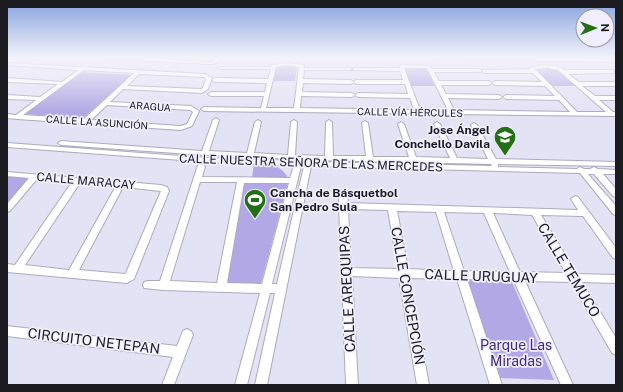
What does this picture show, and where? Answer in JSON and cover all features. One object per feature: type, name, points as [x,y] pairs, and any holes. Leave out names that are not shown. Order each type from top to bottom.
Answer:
[{"type":"street","points":[[17,117],[71,76]]},
{"type":"street","points":[[85,122],[133,76]]},
{"type":"street","points":[[122,87],[202,91],[206,89],[209,76]]},
{"type":"street","points":[[263,110],[270,76]]},
{"type":"street","points":[[297,110],[300,94],[300,76]]},
{"type":"street","points":[[405,76],[418,112]]},
{"type":"street","points":[[433,76],[452,112]]},
{"type":"street","points":[[539,76],[576,114]]},
{"type":"street","points":[[569,76],[614,114]]},
{"type":"street","points":[[7,80],[61,83]]},
{"type":"street","points":[[215,80],[269,81]]},
{"type":"street","points":[[300,81],[407,82]]},
{"type":"street","points":[[437,83],[547,84]]},
{"type":"street","points":[[578,84],[616,84]]},
{"type":"street","points":[[211,94],[266,94]]},
{"type":"street","points":[[300,94],[412,96]]},
{"type":"street","points":[[444,96],[561,98]]},
{"type":"street","points":[[7,97],[40,99]]},
{"type":"street","points":[[594,98],[616,98]]},
{"type":"street","name":"ARAGUA","points":[[105,103],[195,109],[196,111],[190,125],[186,127]]},
{"type":"street","name":"CALLE VÍA HÉRCULES","points":[[204,109],[614,114]]},
{"type":"street","name":"CALLE LA ASUNCIÓN","points":[[7,116],[85,122],[186,127]]},
{"type":"street","points":[[208,156],[216,120]]},
{"type":"street","points":[[250,155],[258,122]]},
{"type":"street","points":[[241,385],[293,180],[296,159],[294,122]]},
{"type":"street","points":[[329,122],[330,157]]},
{"type":"street","points":[[365,123],[370,158]]},
{"type":"street","points":[[401,124],[413,159]]},
{"type":"street","points":[[437,124],[454,160]]},
{"type":"street","points":[[474,125],[495,165]]},
{"type":"street","name":"CALLE NUESTRA SEÑORA DE LAS MERCEDES","points":[[7,140],[208,156],[273,163],[296,159]]},
{"type":"street","name":"CALLE NUESTRA SEÑORA DE LAS MERCEDES","points":[[7,145],[208,156],[250,155],[296,159],[325,165],[616,164]]},
{"type":"street","name":"CALLE NUESTRA SEÑORA DE LAS MERCEDES","points":[[309,161],[330,157],[454,160],[495,165],[616,172]]},
{"type":"street","points":[[261,385],[309,161]]},
{"type":"street","points":[[273,163],[284,167],[293,180]]},
{"type":"street","points":[[575,164],[616,212]]},
{"type":"street","points":[[589,164],[616,194]]},
{"type":"street","points":[[305,180],[315,169],[325,165]]},
{"type":"street","points":[[163,286],[201,168]]},
{"type":"street","points":[[566,170],[592,183]]},
{"type":"street","points":[[609,186],[607,178],[616,172]]},
{"type":"street","name":"CALLE MARACAY","points":[[7,174],[164,189],[165,192],[130,276],[127,279],[72,274]]},
{"type":"street","points":[[7,209],[35,177]]},
{"type":"street","points":[[197,179],[293,180]]},
{"type":"street","points":[[17,269],[78,180]]},
{"type":"street","points":[[221,288],[241,180]]},
{"type":"street","points":[[7,268],[72,274],[120,184]]},
{"type":"street","name":"CALLE AREQUIPAS","points":[[343,193],[352,385]]},
{"type":"street","points":[[575,199],[616,255]]},
{"type":"street","points":[[344,206],[585,213]]},
{"type":"street","name":"CALLE CONCEPCIÓN","points":[[392,208],[423,385]]},
{"type":"street","points":[[439,209],[496,385]]},
{"type":"street","points":[[487,210],[567,385]]},
{"type":"street","name":"CALLE TEMUCO","points":[[535,212],[616,349]]},
{"type":"street","name":"CALLE URUGUAY","points":[[347,272],[616,279]]},
{"type":"street","points":[[148,285],[281,289]]},
{"type":"street","name":"CIRCUITO NETEPAN","points":[[7,331],[181,352]]},
{"type":"street","points":[[168,385],[187,335]]},
{"type":"green space","points":[[76,76],[131,76],[83,118],[25,114]]},
{"type":"green space","points":[[273,76],[296,76],[295,81],[272,81]]},
{"type":"green space","points":[[407,76],[430,76],[435,86],[411,86]]},
{"type":"green space","points":[[542,76],[565,76],[576,86],[551,86]]},
{"type":"green space","points":[[254,164],[278,167],[288,178],[252,178]]},
{"type":"green space","points":[[7,174],[35,177],[7,209]]},
{"type":"green space","points":[[244,182],[288,183],[261,283],[226,283]]},
{"type":"green space","name":"Parque Las Miradas","points":[[467,280],[512,282],[554,380],[499,378]]},
{"type":"place","name":"Jose Ángel Conchello Davila","points":[[505,156]]},
{"type":"place","name":"Cancha de Básquetbol San Pedro Sula","points":[[255,220]]}]
